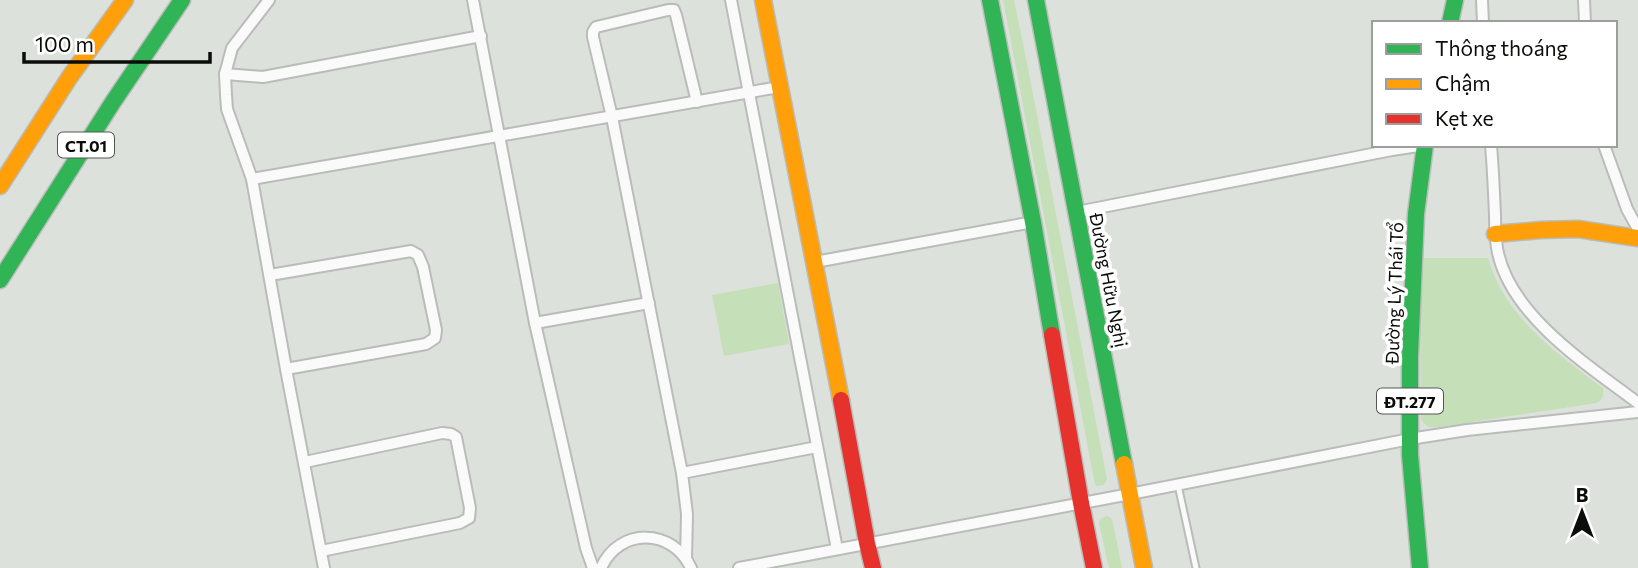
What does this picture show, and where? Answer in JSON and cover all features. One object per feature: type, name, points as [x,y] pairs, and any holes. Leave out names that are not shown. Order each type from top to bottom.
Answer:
[{"type":"main road","name":"CT.01","points":[[0,186],[69,78],[125,0]]},
{"type":"main road","points":[[763,0],[873,568]]},
{"type":"main road","points":[[990,0],[1094,568]]},
{"type":"main road","name":"Đường Hữu Nghị","points":[[1036,0],[1144,568]]},
{"type":"main road","points":[[1450,21],[1455,0]]},
{"type":"main road","name":"CT.01","points":[[0,280],[113,102],[180,4]]},
{"type":"main road","name":"Đường Lý Thái Tổ","points":[[1420,568],[1412,492],[1410,439],[1412,279],[1416,214],[1425,147]]},
{"type":"main road","points":[[1495,234],[1541,229],[1578,229],[1638,238]]},
{"type":"street","points":[[269,0],[232,48],[225,84],[228,109],[252,179],[324,568]]},
{"type":"street","points":[[473,0],[535,323],[586,548],[593,568]]},
{"type":"street","points":[[731,0],[837,549]]},
{"type":"street","points":[[1482,0],[1483,21]]},
{"type":"street","points":[[1584,0],[1585,21]]},
{"type":"street","points":[[689,564],[682,473],[593,32],[596,27],[674,10],[697,102]]},
{"type":"street","points":[[225,74],[263,76],[481,36]]},
{"type":"street","points":[[252,179],[779,87]]},
{"type":"street","points":[[1077,212],[1412,147]]},
{"type":"street","points":[[1492,147],[1498,254],[1516,293],[1527,309],[1564,346],[1638,403]]},
{"type":"street","points":[[1605,147],[1627,209],[1638,229]]},
{"type":"street","points":[[815,262],[1032,222]]},
{"type":"street","points":[[270,275],[411,251],[418,255],[423,267],[436,330],[435,338],[426,344],[286,369]]},
{"type":"street","points":[[535,323],[649,303]]},
{"type":"street","points":[[739,568],[1410,439],[1467,430],[1638,412]]},
{"type":"street","points":[[305,462],[442,433],[452,434],[456,437],[470,508],[469,517],[460,523],[321,551]]},
{"type":"street","points":[[682,473],[817,447]]},
{"type":"street","points":[[601,568],[617,547],[627,541],[643,538],[665,541],[679,551],[689,564]]},
{"type":"lane","points":[[1178,485],[1196,568]]},
{"type":"green space","points":[[1003,0],[1014,0],[1107,479],[1104,485],[1096,486],[1094,480]]},
{"type":"green space","points":[[1424,258],[1488,258],[1496,279],[1519,316],[1550,347],[1603,388],[1602,399],[1597,403],[1439,427],[1426,425],[1421,419],[1420,330]]},
{"type":"green space","points":[[778,283],[789,344],[724,356],[712,295]]},
{"type":"green space","points":[[1107,516],[1113,523],[1122,568],[1109,568],[1099,523],[1100,519]]},
{"type":"traffic: fast","points":[[0,280],[113,102],[182,0]]},
{"type":"traffic: fast","points":[[990,0],[1052,335]]},
{"type":"traffic: fast","points":[[1036,0],[1124,464]]},
{"type":"traffic: fast","points":[[1450,21],[1455,0]]},
{"type":"traffic: fast","points":[[1420,568],[1410,455],[1410,356],[1416,214],[1425,147]]},
{"type":"traffic: slow","points":[[0,186],[69,78],[125,0]]},
{"type":"traffic: slow","points":[[763,0],[841,400]]},
{"type":"traffic: slow","points":[[1495,234],[1578,229],[1638,238]]},
{"type":"traffic: slow","points":[[1124,464],[1144,568]]},
{"type":"traffic: jam","points":[[1052,335],[1094,568]]},
{"type":"traffic: jam","points":[[841,400],[873,568]]}]
